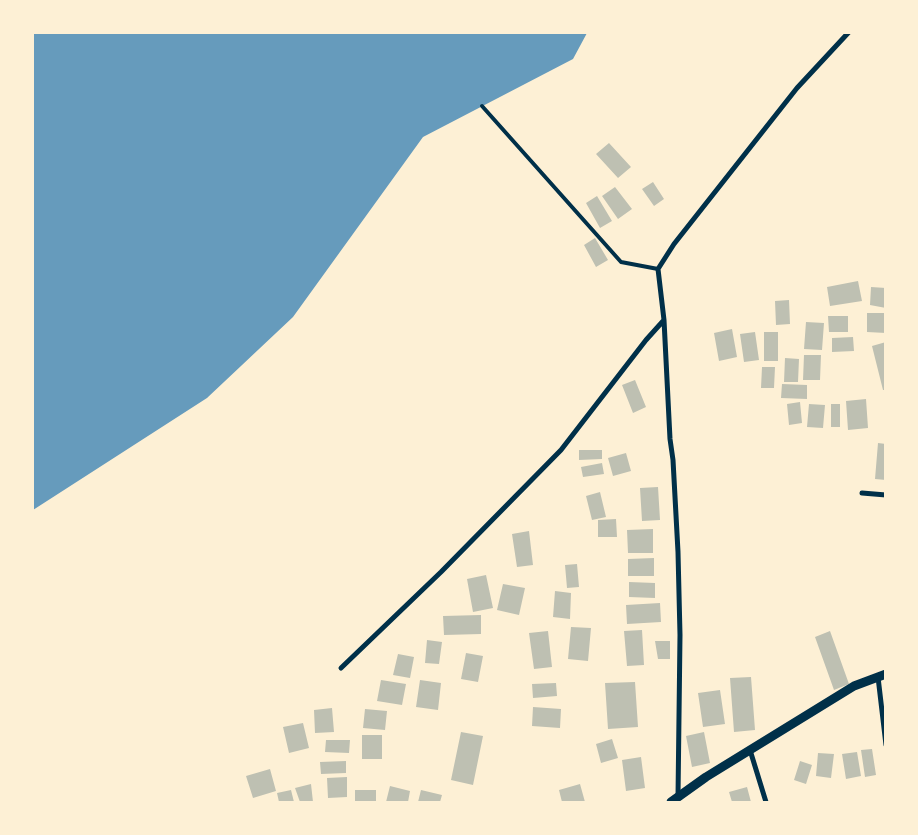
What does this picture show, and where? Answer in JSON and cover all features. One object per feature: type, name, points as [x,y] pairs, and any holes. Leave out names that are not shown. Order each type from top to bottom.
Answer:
[{"type":"street","points":[[675,800],[680,635],[678,561],[664,320],[658,269],[680,236],[797,88],[849,32]]},
{"type":"street","points":[[341,668],[441,572],[561,450],[646,340],[664,320]]},
{"type":"street","points":[[862,493],[886,495]]},
{"type":"street","points":[[675,800],[706,777],[854,686],[882,676],[886,745]]},
{"type":"street","points":[[750,750],[766,802]]},
{"type":"lane","points":[[482,106],[622,262],[658,269]]},
{"type":"water","points":[[33,33],[587,33],[573,59],[423,137],[293,317],[207,398],[33,510]]},
{"type":"building","points":[[609,143],[631,167],[618,178],[596,154]]},
{"type":"building","points":[[653,182],[664,199],[654,206],[642,189]]},
{"type":"building","points":[[615,187],[632,209],[618,219],[602,196]]},
{"type":"building","points":[[597,196],[612,221],[600,228],[586,203]]},
{"type":"building","points":[[595,238],[608,260],[596,267],[584,245]]},
{"type":"building","points":[[858,281],[862,301],[830,306],[827,287]]},
{"type":"building","points":[[871,287],[886,288],[886,308],[870,305]]},
{"type":"building","points":[[789,300],[790,324],[776,325],[775,301]]},
{"type":"building","points":[[867,313],[886,313],[886,333],[867,332]]},
{"type":"building","points":[[828,316],[848,316],[848,332],[829,332]]},
{"type":"building","points":[[806,322],[824,323],[822,350],[804,349]]},
{"type":"building","points":[[732,329],[737,357],[719,361],[714,333]]},
{"type":"building","points":[[755,332],[759,360],[744,362],[740,334]]},
{"type":"building","points":[[764,332],[778,332],[778,361],[764,361]]},
{"type":"building","points":[[853,337],[854,351],[832,352],[832,338]]},
{"type":"building","points":[[886,342],[886,390],[883,390],[872,346]]},
{"type":"building","points":[[804,355],[821,355],[820,380],[803,380]]},
{"type":"building","points":[[785,358],[799,359],[798,382],[784,382]]},
{"type":"building","points":[[762,367],[775,367],[774,388],[761,388]]},
{"type":"building","points":[[635,380],[646,407],[633,413],[622,385]]},
{"type":"building","points":[[782,384],[807,385],[807,399],[781,398]]},
{"type":"building","points":[[866,399],[868,428],[848,430],[846,401]]},
{"type":"building","points":[[800,402],[802,423],[789,425],[787,404]]},
{"type":"building","points":[[809,404],[825,405],[823,428],[807,427]]},
{"type":"building","points":[[831,404],[840,404],[840,427],[831,427]]},
{"type":"building","points":[[878,443],[886,444],[886,480],[875,479]]},
{"type":"building","points":[[579,450],[602,450],[602,459],[579,460]]},
{"type":"building","points":[[626,453],[631,471],[613,476],[608,458]]},
{"type":"building","points":[[602,463],[604,474],[583,477],[581,467]]},
{"type":"building","points":[[658,487],[660,520],[642,521],[640,488]]},
{"type":"building","points":[[600,492],[606,517],[592,520],[586,496]]},
{"type":"building","points":[[616,519],[617,537],[598,537],[598,520]]},
{"type":"building","points":[[653,529],[653,553],[628,553],[627,530]]},
{"type":"building","points":[[529,531],[533,565],[517,567],[512,534]]},
{"type":"building","points":[[654,558],[654,576],[628,576],[628,559]]},
{"type":"building","points":[[577,564],[579,587],[567,588],[565,565]]},
{"type":"building","points":[[486,575],[493,608],[473,612],[467,579]]},
{"type":"building","points":[[629,582],[655,583],[655,598],[629,597]]},
{"type":"building","points":[[503,584],[525,588],[519,615],[497,610]]},
{"type":"building","points":[[555,591],[571,593],[570,619],[553,617]]},
{"type":"building","points":[[660,603],[661,622],[627,624],[626,605]]},
{"type":"building","points":[[481,615],[481,634],[444,635],[443,616]]},
{"type":"building","points":[[571,627],[591,628],[588,661],[568,659]]},
{"type":"building","points":[[642,630],[644,665],[627,666],[624,631]]},
{"type":"building","points":[[548,631],[552,667],[534,669],[529,633]]},
{"type":"building","points":[[830,631],[849,684],[834,690],[815,637]]},
{"type":"building","points":[[427,640],[442,642],[439,664],[425,663]]},
{"type":"building","points":[[655,641],[670,641],[670,659],[658,659]]},
{"type":"building","points":[[466,653],[483,656],[478,682],[461,679]]},
{"type":"building","points":[[398,654],[414,657],[410,678],[393,675]]},
{"type":"building","points":[[751,677],[755,730],[734,732],[730,678]]},
{"type":"building","points":[[381,680],[406,684],[402,705],[377,701]]},
{"type":"building","points":[[420,680],[441,683],[438,710],[416,707]]},
{"type":"building","points":[[635,682],[638,727],[608,729],[605,683]]},
{"type":"building","points":[[556,683],[557,696],[533,698],[532,684]]},
{"type":"building","points":[[720,690],[725,724],[703,727],[698,693]]},
{"type":"building","points":[[533,707],[561,709],[560,728],[532,726]]},
{"type":"building","points":[[332,708],[334,732],[315,733],[314,710]]},
{"type":"building","points":[[365,709],[387,711],[385,730],[363,728]]},
{"type":"building","points":[[303,723],[309,748],[289,753],[283,727]]},
{"type":"building","points":[[461,732],[483,736],[473,785],[451,780]]},
{"type":"building","points":[[704,732],[710,763],[692,767],[686,736]]},
{"type":"building","points":[[362,735],[382,735],[382,759],[362,759]]},
{"type":"building","points":[[612,739],[618,758],[601,763],[596,744]]},
{"type":"building","points":[[326,740],[350,740],[349,753],[325,752]]},
{"type":"building","points":[[872,749],[876,775],[865,777],[861,750]]},
{"type":"building","points":[[857,752],[861,776],[846,779],[842,754]]},
{"type":"building","points":[[818,753],[834,754],[831,778],[816,776]]},
{"type":"building","points":[[641,757],[645,788],[626,791],[622,760]]},
{"type":"building","points":[[346,761],[346,773],[321,774],[320,762]]},
{"type":"building","points":[[800,761],[812,765],[806,784],[794,780]]},
{"type":"building","points":[[270,769],[276,791],[253,798],[246,776]]},
{"type":"building","points":[[347,777],[347,797],[328,798],[327,778]]},
{"type":"building","points":[[311,784],[313,802],[300,802],[295,788]]},
{"type":"building","points":[[580,784],[585,802],[562,802],[559,790]]},
{"type":"building","points":[[390,786],[410,791],[408,802],[386,802]]},
{"type":"building","points":[[747,787],[751,802],[732,802],[729,792]]},
{"type":"building","points":[[291,790],[294,802],[279,802],[277,793]]},
{"type":"building","points":[[355,790],[376,790],[376,802],[355,802]]},
{"type":"building","points":[[421,790],[442,795],[440,802],[418,802]]}]
